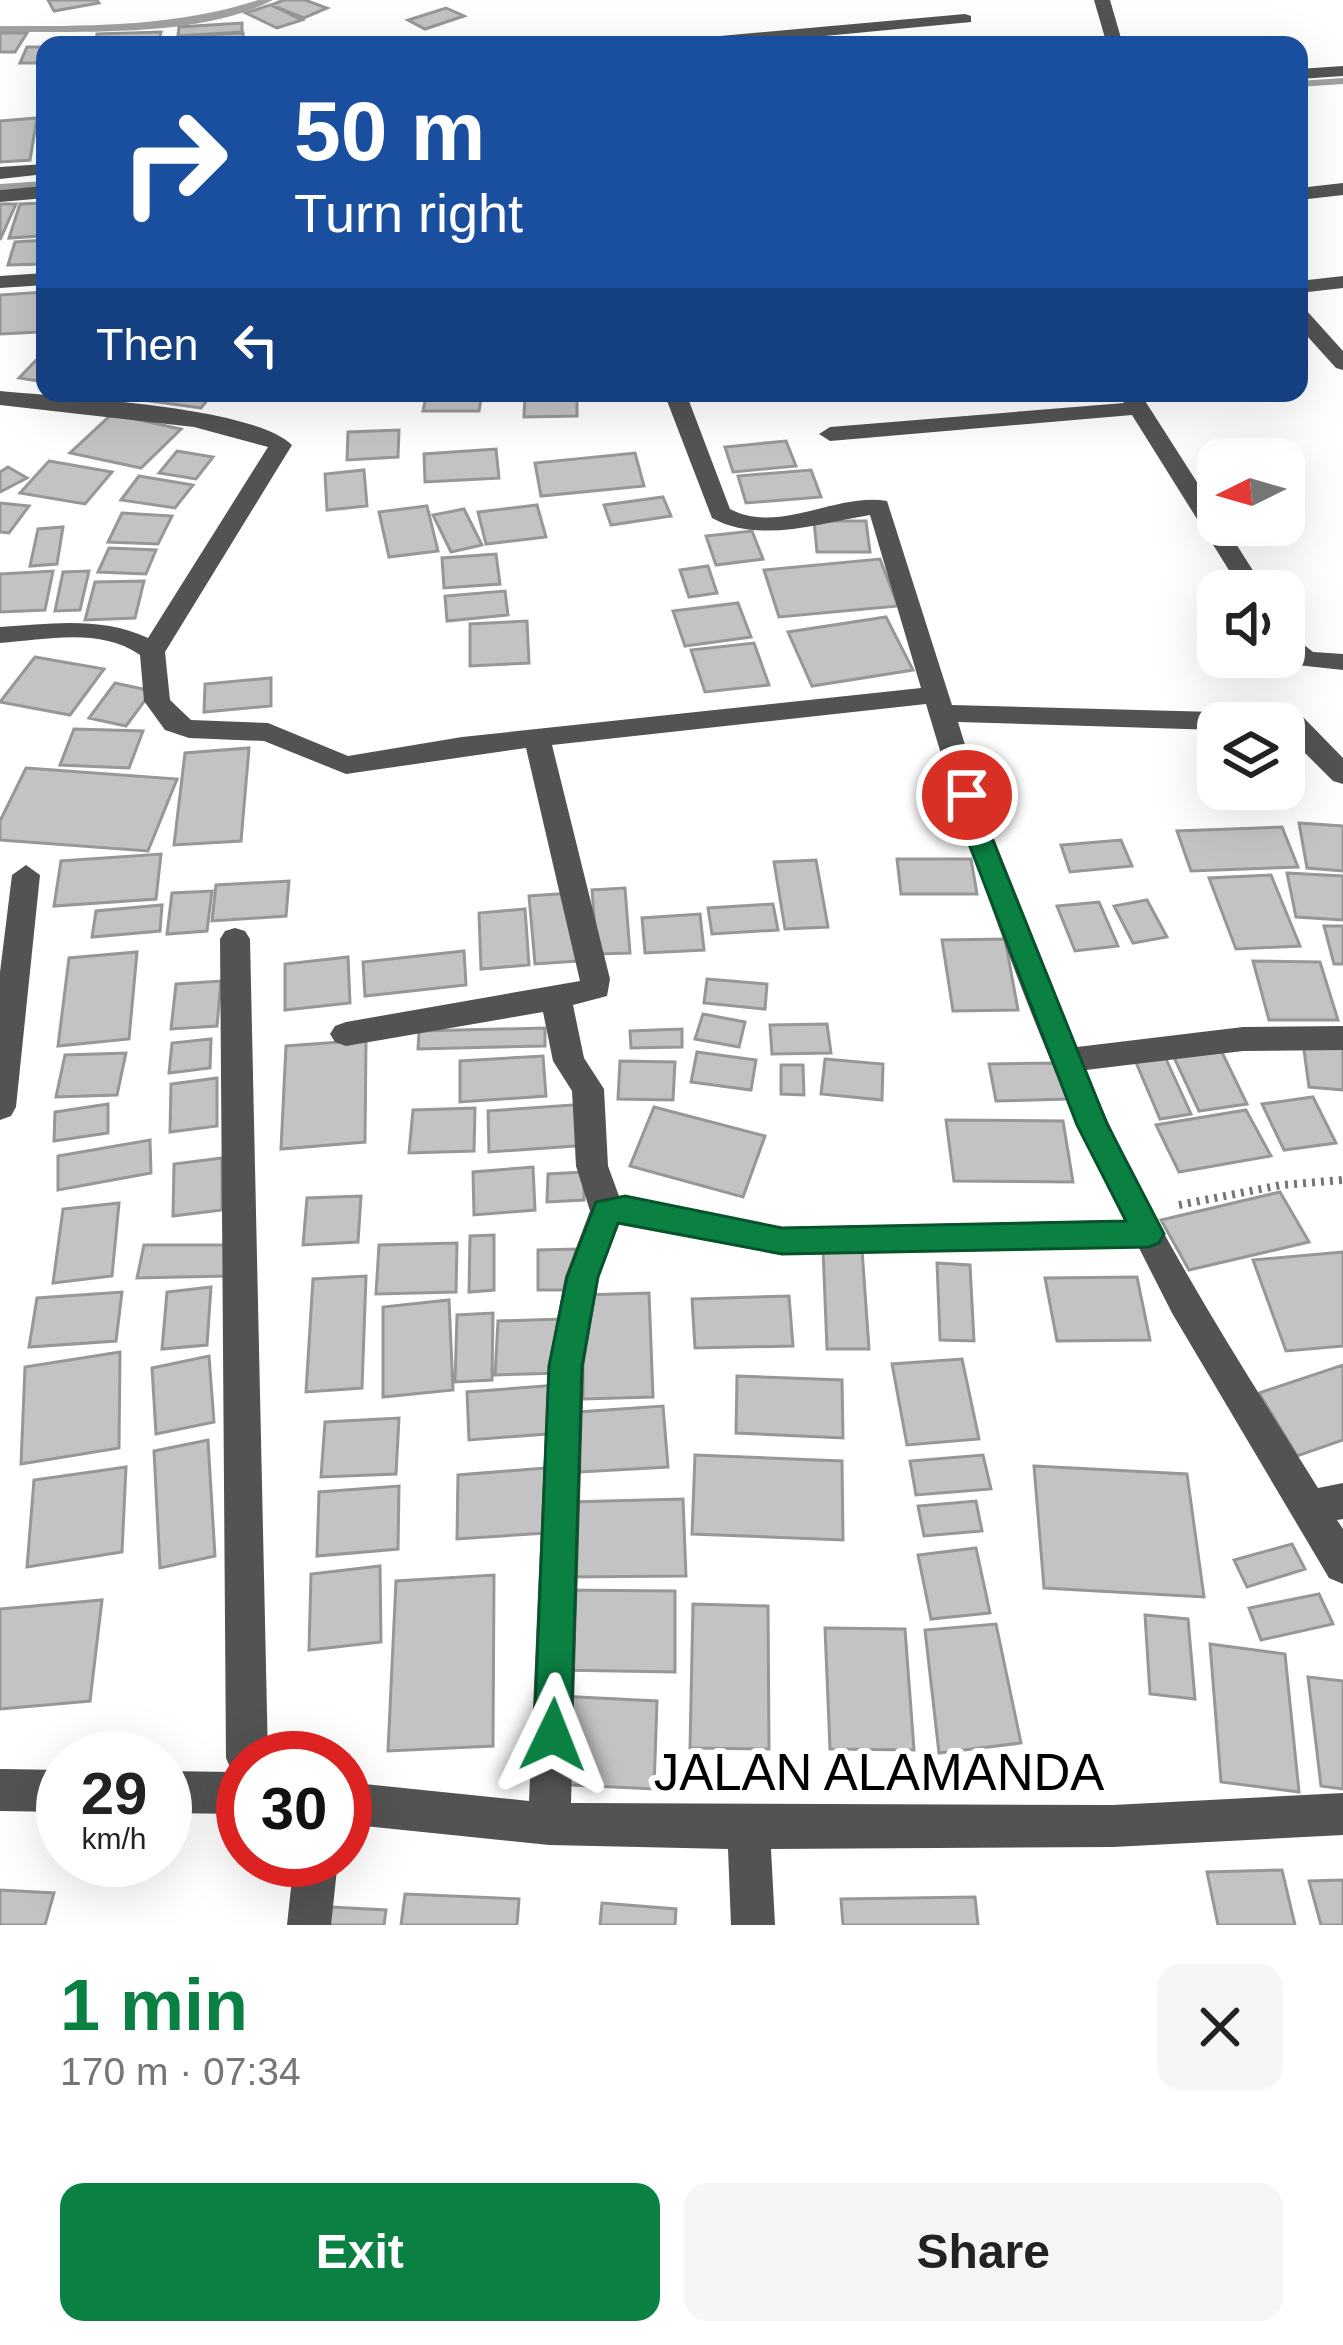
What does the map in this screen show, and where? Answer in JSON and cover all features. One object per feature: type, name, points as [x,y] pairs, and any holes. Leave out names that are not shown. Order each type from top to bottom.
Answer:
[{"type":"street","points":[[1102,0],[1112,36]]},
{"type":"street","points":[[815,36],[970,26],[944,1]]},
{"type":"street","points":[[1308,73],[1343,71]]},
{"type":"street","points":[[1308,93],[1343,90]]},
{"type":"street","points":[[0,172],[36,170]]},
{"type":"street","points":[[1308,193],[1343,188]]},
{"type":"street","points":[[0,196],[36,193]]},
{"type":"street","points":[[0,282],[36,280]]},
{"type":"street","points":[[1308,285],[1343,281]]},
{"type":"street","points":[[1308,324],[1343,364]]},
{"type":"street","points":[[0,398],[205,423],[257,433],[281,445],[152,652],[157,701],[174,724],[189,730],[268,732],[346,765],[537,738],[941,704],[1197,718]]},
{"type":"street","points":[[679,402],[726,519],[756,525],[879,506],[979,836],[1092,1125],[1184,1303],[1326,1504],[1343,1564]]},
{"type":"street","points":[[830,434],[1124,402]]},
{"type":"street","points":[[1134,402],[1241,570]]},
{"type":"street","points":[[0,635],[117,634],[139,640],[152,652]]},
{"type":"street","points":[[1305,657],[1343,662]]},
{"type":"street","points":[[1305,735],[1343,775]]},
{"type":"street","points":[[346,1034],[590,993],[596,988],[537,738]]},
{"type":"street","points":[[0,1107],[26,875]]},
{"type":"street","points":[[235,939],[247,1731]]},
{"type":"street","points":[[549,1824],[566,1366],[582,1277],[607,1211],[592,1166],[588,1089],[569,1061],[556,998]]},
{"type":"street","points":[[1067,1060],[1243,1039],[1343,1038]]},
{"type":"street","points":[[607,1211],[625,1209],[782,1241],[1142,1224]]},
{"type":"street","points":[[0,1790],[36,1791]]},
{"type":"street","name":"JALAN ALAMANDA","points":[[372,1805],[549,1824],[749,1827],[1113,1826],[1343,1814]]},
{"type":"street","points":[[749,1827],[753,1925]]},
{"type":"street","points":[[309,1925],[313,1887]]},
{"type":"path","points":[[1142,1224],[1281,1185],[1343,1180]]},
{"type":"building","points":[[48,0],[97,0],[99,3],[54,11]]},
{"type":"building","points":[[305,0],[327,8],[304,18],[271,5]]},
{"type":"building","points":[[270,5],[302,20],[277,28],[246,13]]},
{"type":"building","points":[[446,8],[464,16],[425,29],[408,20]]},
{"type":"building","points":[[242,23],[242,32],[178,36],[179,27]]},
{"type":"building","points":[[161,32],[160,36],[97,34]]},
{"type":"building","points":[[0,33],[27,33],[15,52],[0,52]]},
{"type":"building","points":[[27,47],[36,47],[36,63],[20,63]]},
{"type":"building","points":[[36,118],[30,160],[0,162],[0,121]]},
{"type":"building","points":[[36,203],[36,236],[9,238],[20,204]]},
{"type":"building","points":[[0,204],[16,204],[0,240]]},
{"type":"building","points":[[36,241],[36,264],[8,265],[15,242]]},
{"type":"building","points":[[36,293],[36,332],[0,334],[0,295]]},
{"type":"building","points":[[36,360],[36,381],[19,378]]},
{"type":"building","points":[[157,402],[206,402],[201,408]]},
{"type":"building","points":[[425,402],[480,402],[479,411],[423,411]]},
{"type":"building","points":[[525,402],[577,402],[577,416],[524,417]]},
{"type":"building","points":[[112,414],[181,429],[141,468],[70,453]]},
{"type":"building","points":[[399,430],[398,457],[347,460],[348,432]]},
{"type":"building","points":[[786,441],[796,466],[733,472],[725,447]]},
{"type":"building","points":[[496,449],[499,478],[425,482],[424,454]]},
{"type":"building","points":[[177,451],[213,457],[196,479],[159,473]]},
{"type":"building","points":[[635,453],[644,486],[541,496],[535,463]]},
{"type":"building","points":[[49,461],[112,472],[85,504],[20,493]]},
{"type":"building","points":[[8,467],[27,478],[0,492],[0,472]]},
{"type":"building","points":[[364,470],[367,506],[327,510],[325,474]]},
{"type":"building","points":[[811,470],[821,497],[746,503],[738,476]]},
{"type":"building","points":[[139,476],[193,485],[175,508],[121,500]]},
{"type":"building","points":[[663,497],[671,516],[611,525],[604,505]]},
{"type":"building","points":[[0,503],[29,506],[9,533],[0,532]]},
{"type":"building","points":[[537,505],[546,537],[486,544],[478,512]]},
{"type":"building","points":[[427,506],[438,551],[389,557],[379,512]]},
{"type":"building","points":[[464,509],[482,545],[451,552],[433,515]]},
{"type":"building","points":[[122,513],[172,516],[158,544],[108,542]]},
{"type":"building","points":[[814,521],[866,521],[870,552],[817,552]]},
{"type":"building","points":[[63,527],[57,564],[30,566],[38,529]]},
{"type":"building","points":[[752,531],[763,559],[716,565],[706,536]]},
{"type":"building","points":[[109,548],[156,550],[146,574],[98,572]]},
{"type":"building","points":[[496,554],[500,584],[444,588],[442,558]]},
{"type":"building","points":[[880,559],[898,606],[779,617],[764,570]]},
{"type":"building","points":[[708,566],[717,593],[689,597],[680,570]]},
{"type":"building","points":[[53,571],[45,610],[0,612],[0,574]]},
{"type":"building","points":[[89,571],[80,610],[55,611],[63,572]]},
{"type":"building","points":[[144,581],[135,618],[85,620],[95,582]]},
{"type":"building","points":[[505,591],[508,615],[447,621],[445,596]]},
{"type":"building","points":[[738,603],[751,637],[685,646],[673,611]]},
{"type":"building","points":[[886,617],[913,670],[812,686],[788,632]]},
{"type":"building","points":[[527,621],[529,663],[470,666],[470,624]]},
{"type":"building","points":[[754,643],[769,685],[705,692],[691,650]]},
{"type":"building","points":[[35,657],[104,669],[70,715],[0,702]]},
{"type":"building","points":[[271,678],[271,706],[204,712],[205,684]]},
{"type":"building","points":[[115,683],[152,691],[126,726],[89,718]]},
{"type":"building","points":[[74,729],[143,731],[129,768],[60,765]]},
{"type":"building","points":[[249,748],[241,841],[174,845],[185,753]]},
{"type":"building","points":[[26,768],[177,779],[148,851],[0,840],[0,821]]},
{"type":"building","points":[[1299,823],[1343,826],[1343,871],[1307,868]]},
{"type":"building","points":[[1282,827],[1298,867],[1191,871],[1177,831]]},
{"type":"building","points":[[1121,840],[1132,866],[1070,872],[1061,845]]},
{"type":"building","points":[[161,854],[156,899],[54,906],[61,861]]},
{"type":"building","points":[[897,859],[971,859],[977,894],[901,894]]},
{"type":"building","points":[[816,860],[828,927],[785,929],[774,862]]},
{"type":"building","points":[[1287,873],[1343,876],[1343,920],[1296,917]]},
{"type":"building","points":[[1271,875],[1300,946],[1236,949],[1209,878]]},
{"type":"building","points":[[289,881],[286,916],[212,921],[216,885]]},
{"type":"building","points":[[625,888],[630,953],[597,954],[592,890]]},
{"type":"building","points":[[212,891],[207,931],[167,934],[172,893]]},
{"type":"building","points":[[571,893],[578,961],[535,964],[529,896]]},
{"type":"building","points":[[1147,900],[1167,937],[1133,943],[1114,906]]},
{"type":"building","points":[[1099,902],[1118,946],[1075,951],[1057,906]]},
{"type":"building","points":[[773,904],[778,930],[712,934],[708,908]]},
{"type":"building","points":[[162,905],[160,931],[92,937],[96,911]]},
{"type":"building","points":[[525,909],[529,965],[481,969],[479,913]]},
{"type":"building","points":[[700,914],[704,950],[645,953],[642,918]]},
{"type":"building","points":[[1324,926],[1343,926],[1343,964],[1334,964]]},
{"type":"building","points":[[1005,939],[1018,1010],[953,1011],[942,940]]},
{"type":"building","points":[[464,951],[466,985],[365,996],[363,962]]},
{"type":"building","points":[[137,952],[129,1039],[58,1046],[69,958]]},
{"type":"building","points":[[348,957],[350,1003],[285,1010],[285,964]]},
{"type":"building","points":[[1253,961],[1320,962],[1338,1020],[1269,1020]]},
{"type":"building","points":[[707,979],[767,984],[765,1009],[704,1003]]},
{"type":"building","points":[[221,981],[217,1026],[171,1029],[176,984]]},
{"type":"building","points":[[703,1014],[745,1022],[739,1047],[695,1039]]},
{"type":"building","points":[[827,1024],[831,1053],[772,1054],[770,1025]]},
{"type":"building","points":[[545,1028],[545,1046],[418,1049],[419,1031]]},
{"type":"building","points":[[682,1029],[682,1047],[631,1048],[630,1031]]},
{"type":"building","points":[[211,1039],[210,1068],[169,1073],[172,1043]]},
{"type":"building","points":[[366,1040],[365,1142],[281,1149],[286,1046]]},
{"type":"building","points":[[1217,1042],[1247,1104],[1199,1111],[1170,1049]]},
{"type":"building","points":[[1303,1043],[1343,1046],[1343,1090],[1309,1087]]},
{"type":"building","points":[[1161,1048],[1191,1114],[1160,1119],[1132,1053]]},
{"type":"building","points":[[697,1052],[756,1060],[751,1090],[691,1082]]},
{"type":"building","points":[[126,1053],[117,1095],[56,1097],[65,1055]]},
{"type":"building","points":[[543,1056],[546,1096],[460,1102],[460,1061]]},
{"type":"building","points":[[825,1059],[883,1064],[882,1100],[821,1094]]},
{"type":"building","points":[[620,1061],[675,1062],[673,1100],[618,1099]]},
{"type":"building","points":[[1060,1063],[1068,1099],[996,1101],[989,1064]]},
{"type":"building","points":[[781,1065],[803,1065],[804,1095],[781,1094]]},
{"type":"building","points":[[217,1078],[217,1126],[170,1132],[171,1084]]},
{"type":"building","points":[[1313,1097],[1336,1143],[1284,1150],[1262,1104]]},
{"type":"building","points":[[108,1104],[108,1133],[54,1141],[55,1112]]},
{"type":"building","points":[[586,1104],[589,1145],[489,1152],[488,1111]]},
{"type":"building","points":[[654,1107],[765,1136],[743,1197],[630,1166]]},
{"type":"building","points":[[475,1108],[474,1151],[409,1153],[413,1110]]},
{"type":"building","points":[[1246,1110],[1271,1156],[1179,1172],[1156,1125]]},
{"type":"building","points":[[946,1120],[1063,1121],[1073,1182],[954,1181]]},
{"type":"building","points":[[150,1140],[151,1173],[58,1190],[58,1156]]},
{"type":"building","points":[[222,1158],[222,1210],[173,1216],[174,1164]]},
{"type":"building","points":[[533,1167],[535,1210],[474,1215],[473,1172]]},
{"type":"building","points":[[584,1172],[584,1200],[547,1202],[548,1174]]},
{"type":"building","points":[[1280,1192],[1309,1242],[1189,1270],[1161,1220]]},
{"type":"building","points":[[361,1196],[358,1242],[303,1245],[307,1198]]},
{"type":"building","points":[[119,1203],[112,1276],[53,1283],[63,1209]]},
{"type":"building","points":[[494,1235],[494,1290],[469,1292],[470,1236]]},
{"type":"building","points":[[457,1243],[456,1292],[376,1294],[379,1245]]},
{"type":"building","points":[[144,1245],[234,1245],[228,1276],[137,1278]]},
{"type":"building","points":[[576,1249],[569,1290],[538,1290],[538,1250]]},
{"type":"building","points":[[823,1249],[862,1249],[869,1349],[827,1349]]},
{"type":"building","points":[[1343,1252],[1343,1346],[1286,1351],[1253,1260]]},
{"type":"building","points":[[937,1263],[970,1265],[974,1341],[940,1340]]},
{"type":"building","points":[[366,1276],[362,1388],[306,1392],[313,1279]]},
{"type":"building","points":[[1137,1277],[1150,1340],[1057,1341],[1045,1278]]},
{"type":"building","points":[[211,1287],[207,1345],[162,1349],[167,1292]]},
{"type":"building","points":[[122,1292],[116,1341],[29,1347],[37,1298]]},
{"type":"building","points":[[649,1293],[653,1397],[583,1399],[583,1295]]},
{"type":"building","points":[[789,1296],[793,1346],[695,1348],[692,1299]]},
{"type":"building","points":[[449,1300],[453,1390],[383,1397],[383,1307]]},
{"type":"building","points":[[493,1313],[492,1380],[455,1382],[457,1315]]},
{"type":"building","points":[[562,1319],[561,1373],[495,1375],[498,1321]]},
{"type":"building","points":[[120,1352],[119,1448],[21,1464],[25,1367]]},
{"type":"building","points":[[209,1356],[214,1422],[156,1434],[152,1368]]},
{"type":"building","points":[[962,1359],[979,1439],[907,1445],[892,1364]]},
{"type":"building","points":[[1343,1365],[1343,1440],[1297,1456],[1259,1393]]},
{"type":"building","points":[[737,1376],[842,1380],[843,1438],[736,1433]]},
{"type":"building","points":[[557,1385],[560,1433],[469,1440],[467,1392]]},
{"type":"building","points":[[663,1406],[668,1467],[580,1472],[578,1412]]},
{"type":"building","points":[[399,1418],[396,1474],[321,1477],[325,1422]]},
{"type":"building","points":[[208,1440],[215,1556],[160,1568],[154,1451]]},
{"type":"building","points":[[695,1455],[842,1461],[843,1540],[692,1534]]},
{"type":"building","points":[[983,1455],[991,1489],[916,1495],[910,1461]]},
{"type":"building","points":[[1034,1466],[1187,1474],[1204,1597],[1044,1588]]},
{"type":"building","points":[[126,1467],[122,1552],[27,1567],[34,1480]]},
{"type":"building","points":[[557,1467],[560,1532],[457,1539],[458,1475]]},
{"type":"building","points":[[399,1486],[398,1549],[317,1556],[319,1492]]},
{"type":"building","points":[[683,1499],[686,1576],[566,1577],[569,1502]]},
{"type":"building","points":[[976,1501],[982,1531],[924,1536],[918,1506]]},
{"type":"building","points":[[1292,1544],[1305,1569],[1247,1587],[1234,1560]]},
{"type":"building","points":[[976,1548],[990,1613],[931,1619],[918,1555]]},
{"type":"building","points":[[380,1566],[381,1642],[309,1650],[311,1574]]},
{"type":"building","points":[[494,1575],[493,1746],[388,1751],[396,1581]]},
{"type":"building","points":[[560,1590],[675,1591],[675,1672],[556,1670]]},
{"type":"building","points":[[1319,1594],[1333,1624],[1261,1640],[1249,1608]]},
{"type":"building","points":[[102,1600],[90,1701],[0,1709],[0,1609]]},
{"type":"building","points":[[693,1604],[768,1606],[769,1749],[690,1748]]},
{"type":"building","points":[[1145,1615],[1188,1619],[1195,1699],[1150,1694]]},
{"type":"building","points":[[996,1624],[1021,1743],[939,1753],[925,1630]]},
{"type":"building","points":[[825,1628],[905,1629],[914,1750],[830,1749]]},
{"type":"building","points":[[1210,1644],[1285,1654],[1299,1792],[1221,1782]]},
{"type":"building","points":[[1308,1677],[1343,1681],[1343,1789],[1321,1786]]},
{"type":"building","points":[[558,1696],[657,1701],[654,1789],[551,1784]]},
{"type":"building","points":[[1282,1870],[1295,1925],[1218,1925],[1207,1872]]},
{"type":"building","points":[[1343,1880],[1343,1925],[1321,1925],[1309,1881]]},
{"type":"building","points":[[0,1890],[54,1893],[45,1925],[0,1925]]},
{"type":"building","points":[[405,1894],[519,1899],[517,1925],[401,1925]]},
{"type":"building","points":[[975,1897],[978,1925],[843,1925],[841,1899]]},
{"type":"building","points":[[602,1903],[676,1909],[675,1925],[600,1925]]},
{"type":"building","points":[[331,1907],[386,1910],[384,1925],[329,1925]]},
{"type":"waterway","points":[[0,29],[169,23],[268,0]]},
{"type":"waterway","points":[[1308,83],[1343,81]]},
{"type":"waterway","points":[[0,187],[36,185]]},
{"type":"route","points":[[553,1735],[566,1366],[582,1277],[607,1211],[625,1209],[782,1241],[1148,1234],[1092,1125],[967,795]]}]
